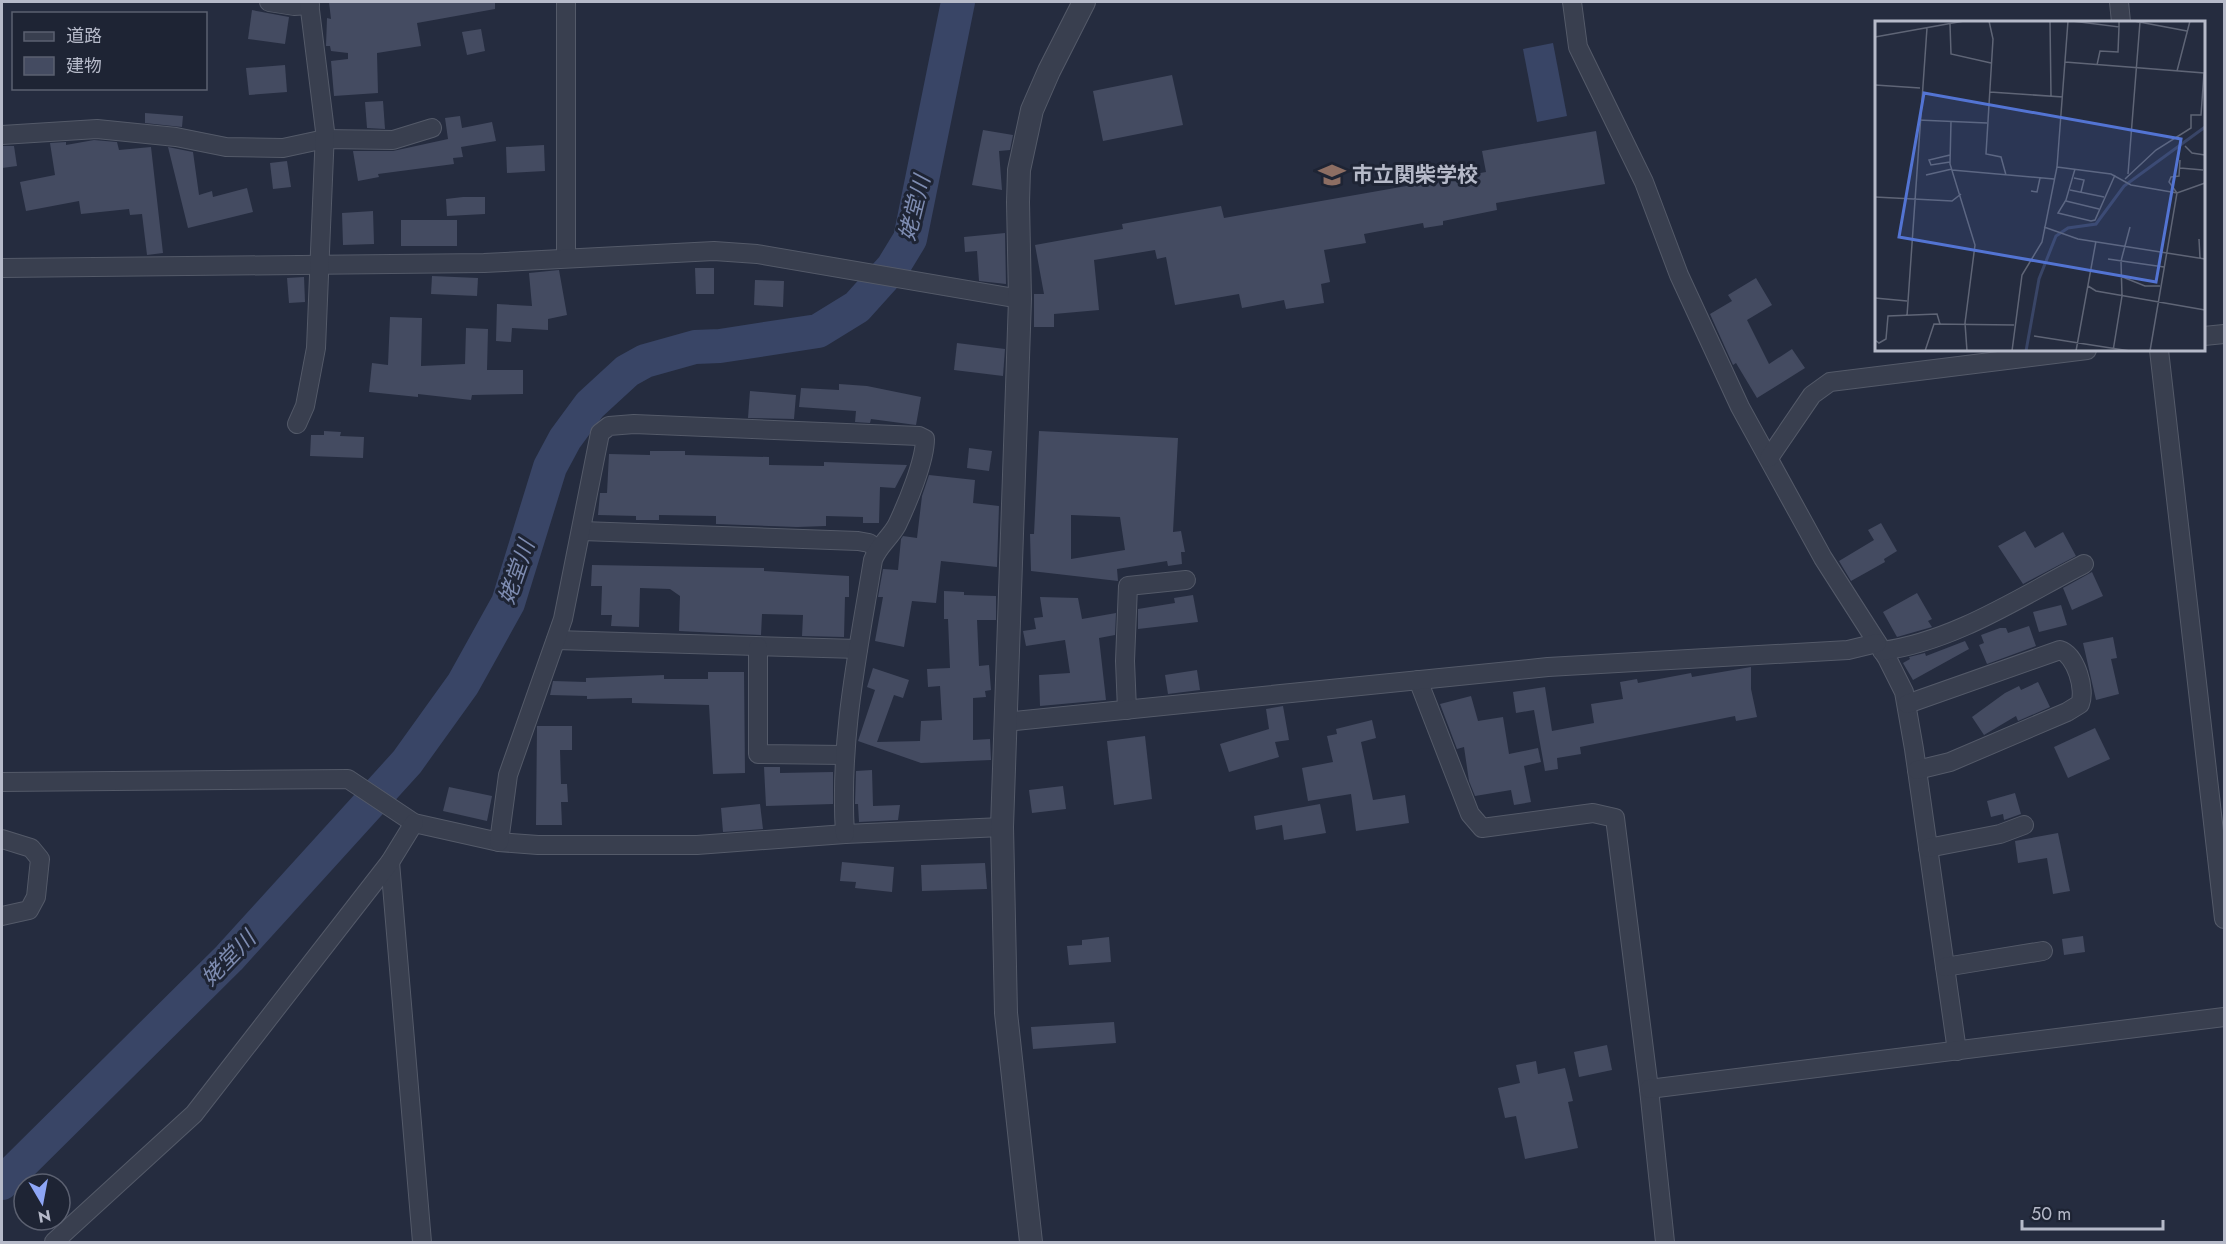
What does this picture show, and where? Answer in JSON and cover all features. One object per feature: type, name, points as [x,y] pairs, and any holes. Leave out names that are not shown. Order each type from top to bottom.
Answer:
[{"type":"street","points":[[269,2],[294,6],[309,3],[325,140],[316,348],[305,406],[297,424]]},
{"type":"street","points":[[566,2],[566,258]]},
{"type":"street","points":[[1030,1242],[1006,1013],[1002,827],[1020,299],[1019,171],[1027,129],[1048,71],[1084,2]]},
{"type":"street","points":[[1572,2],[1578,47],[1648,193],[1693,306],[1740,407],[1823,558],[1899,680],[1907,704],[1957,1051]]},
{"type":"street","points":[[2119,2],[2121,21]]},
{"type":"street","points":[[2,135],[97,129],[252,148],[284,148],[325,140],[393,140],[432,128]]},
{"type":"street","points":[[2,268],[484,263],[714,251],[757,254],[885,278],[942,285],[1020,299]]},
{"type":"street","points":[[2205,336],[2224,333]]},
{"type":"street","points":[[1769,458],[1812,395],[1830,382],[2079,351]]},
{"type":"street","points":[[2159,351],[2224,919]]},
{"type":"street","points":[[499,842],[508,775],[563,619],[600,433],[609,426],[634,424],[919,436],[925,439],[925,445],[896,525],[877,549],[847,713],[842,785],[845,834]]},
{"type":"street","points":[[582,531],[858,541],[869,543],[877,549]]},
{"type":"street","points":[[1005,722],[1548,667],[1879,647],[1905,648],[1944,636],[2084,564]]},
{"type":"street","points":[[1127,710],[1125,661],[1128,586],[1186,580]]},
{"type":"street","points":[[556,640],[858,649]]},
{"type":"street","points":[[758,647],[758,754],[844,755]]},
{"type":"street","points":[[1907,704],[2060,650],[2070,656],[2083,691],[2080,704],[2067,712],[1950,762],[1917,770]]},
{"type":"street","points":[[1419,680],[1470,814],[1482,828],[1593,813],[1615,818],[1649,1089],[1665,1242]]},
{"type":"street","points":[[2,782],[348,778],[408,819],[499,842],[538,844],[698,845],[845,834],[1002,827]]},
{"type":"street","points":[[54,1242],[195,1114],[390,861],[408,819]]},
{"type":"street","points":[[1928,848],[2000,834],[2024,825]]},
{"type":"street","points":[[2,839],[31,848],[40,859],[36,897],[29,910],[2,916]]},
{"type":"street","points":[[390,861],[422,1242]]},
{"type":"street","points":[[1945,967],[2043,951]]},
{"type":"street","points":[[1649,1089],[2224,1017]]},
{"type":"water","points":[[1553,43],[1567,116],[1537,122],[1523,49]]},
{"type":"building","points":[[329,2],[495,2],[495,9],[417,23],[421,46],[377,53],[378,93],[334,96],[331,61],[348,59],[348,53],[331,51],[330,46],[326,46],[327,18],[331,19]]},
{"type":"building","points":[[252,10],[289,17],[285,44],[248,39]]},
{"type":"building","points":[[481,29],[485,51],[467,55],[462,32]]},
{"type":"building","points":[[285,65],[287,92],[249,95],[246,68]]},
{"type":"building","points":[[1172,75],[1183,125],[1103,141],[1093,91]]},
{"type":"building","points":[[383,101],[385,129],[367,128],[365,102]]},
{"type":"building","points":[[145,113],[183,116],[182,127],[145,123]]},
{"type":"building","points":[[460,116],[462,128],[492,122],[496,141],[461,147],[463,157],[453,158],[454,164],[378,174],[379,177],[358,181],[353,151],[393,151],[448,139],[445,118]]},
{"type":"building","points":[[983,130],[1013,135],[1010,150],[999,151],[1002,190],[972,185]]},
{"type":"building","points":[[1596,131],[1605,184],[1496,203],[1497,210],[1443,221],[1443,225],[1424,228],[1423,223],[1364,234],[1366,243],[1324,250],[1330,282],[1321,284],[1324,303],[1286,309],[1284,300],[1242,308],[1239,294],[1175,305],[1166,257],[1157,259],[1155,250],[1094,260],[1099,310],[1054,314],[1054,327],[1034,327],[1034,294],[1044,294],[1035,245],[1123,229],[1122,224],[1221,206],[1224,218],[1486,172],[1482,151]]},
{"type":"building","points":[[94,140],[117,142],[119,150],[151,147],[163,253],[147,255],[142,214],[130,215],[129,209],[81,214],[79,201],[26,211],[20,182],[55,175],[50,143],[66,142],[66,145]]},
{"type":"building","points":[[544,145],[545,171],[507,173],[506,147]]},
{"type":"building","points":[[2,146],[14,146],[17,166],[2,168]]},
{"type":"building","points":[[168,147],[193,152],[199,195],[212,191],[213,197],[247,188],[253,212],[188,228]]},
{"type":"building","points":[[287,161],[291,187],[273,189],[270,163]]},
{"type":"building","points":[[485,197],[485,214],[447,216],[446,199]]},
{"type":"building","points":[[373,211],[374,244],[343,245],[342,213]]},
{"type":"building","points":[[401,220],[457,220],[457,246],[401,246]]},
{"type":"building","points":[[1005,233],[1006,284],[979,281],[977,251],[965,252],[964,237]]},
{"type":"building","points":[[695,268],[714,268],[714,294],[696,294]]},
{"type":"building","points":[[559,270],[567,315],[548,319],[548,330],[512,328],[511,342],[496,341],[497,304],[532,306],[529,273]]},
{"type":"building","points":[[432,276],[478,278],[477,296],[431,294]]},
{"type":"building","points":[[304,277],[305,302],[289,303],[287,278]]},
{"type":"building","points":[[1756,278],[1772,305],[1747,320],[1769,364],[1792,349],[1805,368],[1757,398],[1736,363],[1733,365],[1710,314],[1732,301],[1728,295]]},
{"type":"building","points":[[755,280],[784,281],[783,307],[754,305]]},
{"type":"building","points":[[390,317],[422,318],[421,366],[465,364],[466,328],[488,329],[487,370],[523,370],[523,394],[472,395],[471,400],[418,394],[418,397],[369,392],[372,363],[388,365]]},
{"type":"building","points":[[957,343],[1005,349],[1003,376],[954,370]]},
{"type":"building","points":[[839,384],[867,386],[921,397],[916,425],[871,419],[870,423],[855,422],[856,411],[799,407],[801,388],[839,390]]},
{"type":"building","points":[[750,391],[796,395],[794,419],[748,418]]},
{"type":"building","points":[[324,431],[341,432],[340,436],[364,437],[363,458],[310,456],[311,435],[324,435]]},
{"type":"building","points":[[1039,431],[1178,438],[1173,532],[1181,531],[1185,552],[1181,552],[1182,564],[1168,566],[1167,561],[1117,569],[1118,581],[1031,571],[1030,534],[1034,534]],"holes":[[[1071,515],[1120,517],[1125,550],[1071,559]]]},
{"type":"building","points":[[969,448],[992,451],[989,471],[967,468]]},
{"type":"building","points":[[650,451],[685,451],[685,455],[769,457],[769,465],[824,466],[824,462],[907,465],[895,488],[880,487],[879,523],[863,523],[863,517],[826,516],[826,526],[797,527],[716,524],[716,516],[659,515],[659,520],[636,520],[636,516],[598,515],[600,493],[607,493],[609,454],[650,455]]},
{"type":"building","points":[[929,475],[975,480],[973,503],[999,506],[997,567],[941,561],[936,603],[912,601],[904,647],[875,641],[883,597],[878,597],[883,569],[898,570],[903,536],[917,538],[922,496]]},
{"type":"building","points":[[1881,523],[1897,551],[1884,559],[1885,562],[1851,581],[1839,561],[1874,540],[1868,530]]},
{"type":"building","points":[[2025,531],[2035,548],[2063,532],[2076,556],[2023,584],[1998,546]]},
{"type":"building","points":[[592,565],[764,568],[764,571],[849,576],[849,597],[845,597],[844,637],[802,636],[803,615],[762,614],[761,635],[679,631],[680,596],[670,589],[640,588],[639,627],[611,626],[612,615],[601,615],[602,586],[591,586]]},
{"type":"building","points":[[2092,572],[2103,596],[2072,610],[2063,588]]},
{"type":"building","points":[[944,591],[964,592],[964,595],[996,596],[996,620],[977,620],[979,666],[989,665],[991,690],[985,691],[986,697],[973,698],[973,740],[990,739],[991,760],[921,763],[858,741],[875,690],[867,687],[873,668],[909,680],[903,698],[894,695],[877,742],[920,741],[921,721],[942,720],[940,686],[928,687],[927,669],[950,668],[948,619],[944,619]]},
{"type":"building","points":[[1917,593],[1932,619],[1928,621],[1932,627],[1897,637],[1883,612]]},
{"type":"building","points":[[1193,595],[1198,622],[1138,629],[1138,609],[1175,603],[1174,598]]},
{"type":"building","points":[[1040,597],[1078,598],[1082,619],[1116,613],[1115,635],[1099,638],[1106,700],[1040,706],[1039,675],[1070,673],[1065,640],[1026,646],[1023,631],[1036,629],[1034,618],[1043,617]]},
{"type":"building","points":[[2061,605],[2067,625],[2039,632],[2033,612]]},
{"type":"building","points":[[2029,626],[2036,646],[1987,664],[1979,645],[1984,643],[1981,635],[2000,628],[2006,628],[2008,633]]},
{"type":"building","points":[[2113,637],[2117,658],[2111,659],[2119,694],[2096,700],[2083,643]]},
{"type":"building","points":[[1965,641],[1969,649],[1913,680],[1903,663],[1910,659],[1909,657],[1925,653],[1926,656]]},
{"type":"building","points":[[1751,667],[1751,689],[1757,717],[1736,721],[1735,716],[1580,747],[1581,754],[1557,758],[1558,769],[1545,771],[1534,710],[1516,713],[1513,692],[1545,687],[1552,731],[1594,723],[1591,704],[1623,699],[1620,682],[1637,679],[1638,683],[1691,673],[1692,677]]},
{"type":"building","points":[[1197,670],[1200,690],[1168,694],[1165,675]]},
{"type":"building","points":[[708,672],[744,672],[745,773],[713,774],[709,705],[632,703],[632,698],[587,699],[587,696],[550,695],[553,681],[586,682],[586,678],[664,675],[664,679],[708,679]]},
{"type":"building","points":[[2038,682],[2050,707],[2018,721],[2016,716],[1984,735],[1972,717],[2005,693],[2019,686],[2021,690]]},
{"type":"building","points":[[1471,696],[1478,721],[1503,717],[1509,754],[1538,748],[1541,762],[1524,766],[1531,802],[1514,805],[1511,790],[1475,796],[1469,781],[1464,747],[1457,749],[1440,704]]},
{"type":"building","points":[[1283,706],[1289,740],[1275,742],[1279,757],[1229,772],[1220,744],[1269,729],[1266,709]]},
{"type":"building","points":[[1372,720],[1376,738],[1361,742],[1373,800],[1405,795],[1409,823],[1356,831],[1351,794],[1308,801],[1302,768],[1333,762],[1327,736],[1337,734],[1336,729]]},
{"type":"building","points":[[537,726],[572,726],[572,750],[560,750],[561,784],[567,784],[568,802],[561,802],[562,825],[536,825]]},
{"type":"building","points":[[2095,728],[2110,759],[2068,778],[2054,747]]},
{"type":"building","points":[[1145,736],[1152,799],[1114,805],[1107,741]]},
{"type":"building","points":[[764,767],[780,767],[780,773],[833,772],[833,804],[766,806]]},
{"type":"building","points":[[872,770],[873,806],[900,805],[898,820],[859,822],[858,804],[855,804],[856,771]]},
{"type":"building","points":[[1063,786],[1066,809],[1032,813],[1029,790]]},
{"type":"building","points":[[449,787],[492,796],[487,821],[443,811]]},
{"type":"building","points":[[2015,793],[2021,814],[2004,820],[2003,814],[1991,817],[1987,801]]},
{"type":"building","points":[[760,804],[763,829],[723,832],[721,808]]},
{"type":"building","points":[[1320,804],[1326,833],[1284,840],[1282,825],[1256,830],[1254,816]]},
{"type":"building","points":[[2058,833],[2070,891],[2053,894],[2047,858],[2018,863],[2015,841]]},
{"type":"building","points":[[842,862],[894,867],[892,892],[855,888],[856,882],[840,881]]},
{"type":"building","points":[[985,863],[987,889],[922,891],[921,865]]},
{"type":"building","points":[[2083,936],[2085,952],[2064,955],[2062,939]]},
{"type":"building","points":[[1109,937],[1111,962],[1069,965],[1067,946],[1082,945],[1082,940]]},
{"type":"building","points":[[1114,1022],[1116,1043],[1033,1049],[1031,1027]]},
{"type":"building","points":[[1607,1045],[1612,1070],[1579,1077],[1574,1052]]},
{"type":"building","points":[[1536,1061],[1538,1074],[1565,1068],[1573,1101],[1568,1102],[1578,1148],[1525,1159],[1516,1116],[1505,1118],[1498,1088],[1520,1083],[1516,1065]]},
{"type":"waterway","name":"姥堂川","points":[[2,1183],[229,958],[407,762],[463,684],[508,603],[550,467],[565,439],[590,405],[627,371],[645,361],[695,347],[720,346],[818,331],[857,307],[893,267],[910,239],[958,2]]},
{"type":"place","name":"市立関柴学校","points":[[1332,175]]}]
